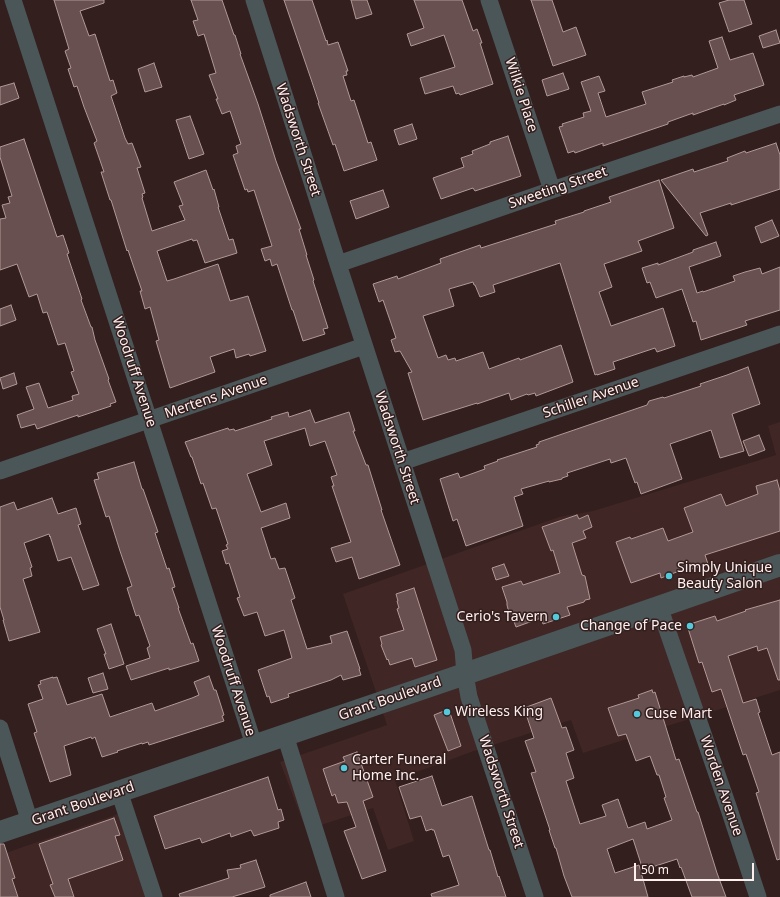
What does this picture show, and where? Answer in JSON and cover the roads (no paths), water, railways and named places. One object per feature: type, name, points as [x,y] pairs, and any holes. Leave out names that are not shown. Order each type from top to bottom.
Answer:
[{"type":"street","name":"Woodruff Avenue","points":[[13,0],[254,745]]},
{"type":"street","name":"Wadsworth Street","points":[[254,0],[463,650],[469,697],[535,897]]},
{"type":"street","name":"Wilkie Place","points":[[490,0],[552,190]]},
{"type":"street","name":"Sweeting Street","points":[[338,264],[552,190],[780,114]]},
{"type":"street","name":"Schiller Avenue","points":[[402,462],[780,334]]},
{"type":"street","name":"Mertens Avenue","points":[[0,471],[364,346]]},
{"type":"street","name":"Grant Boulevard","points":[[0,832],[780,565]]},
{"type":"street","name":"Worden Avenue","points":[[659,606],[729,808],[758,897]]},
{"type":"street","points":[[0,728],[30,822]]},
{"type":"street","points":[[284,735],[336,897]]},
{"type":"street","points":[[119,791],[154,897]]},
{"type":"place","name":"Simply Unique Beauty Salon","points":[[669,576]]},
{"type":"place","name":"Cerio's Tavern","points":[[556,617]]},
{"type":"place","name":"Change of Pace","points":[[690,626]]},
{"type":"place","name":"Wireless King","points":[[447,712]]},
{"type":"place","name":"Cuse Mart","points":[[637,714]]},
{"type":"place","name":"Carter Funeral Home Inc.","points":[[344,768]]}]
